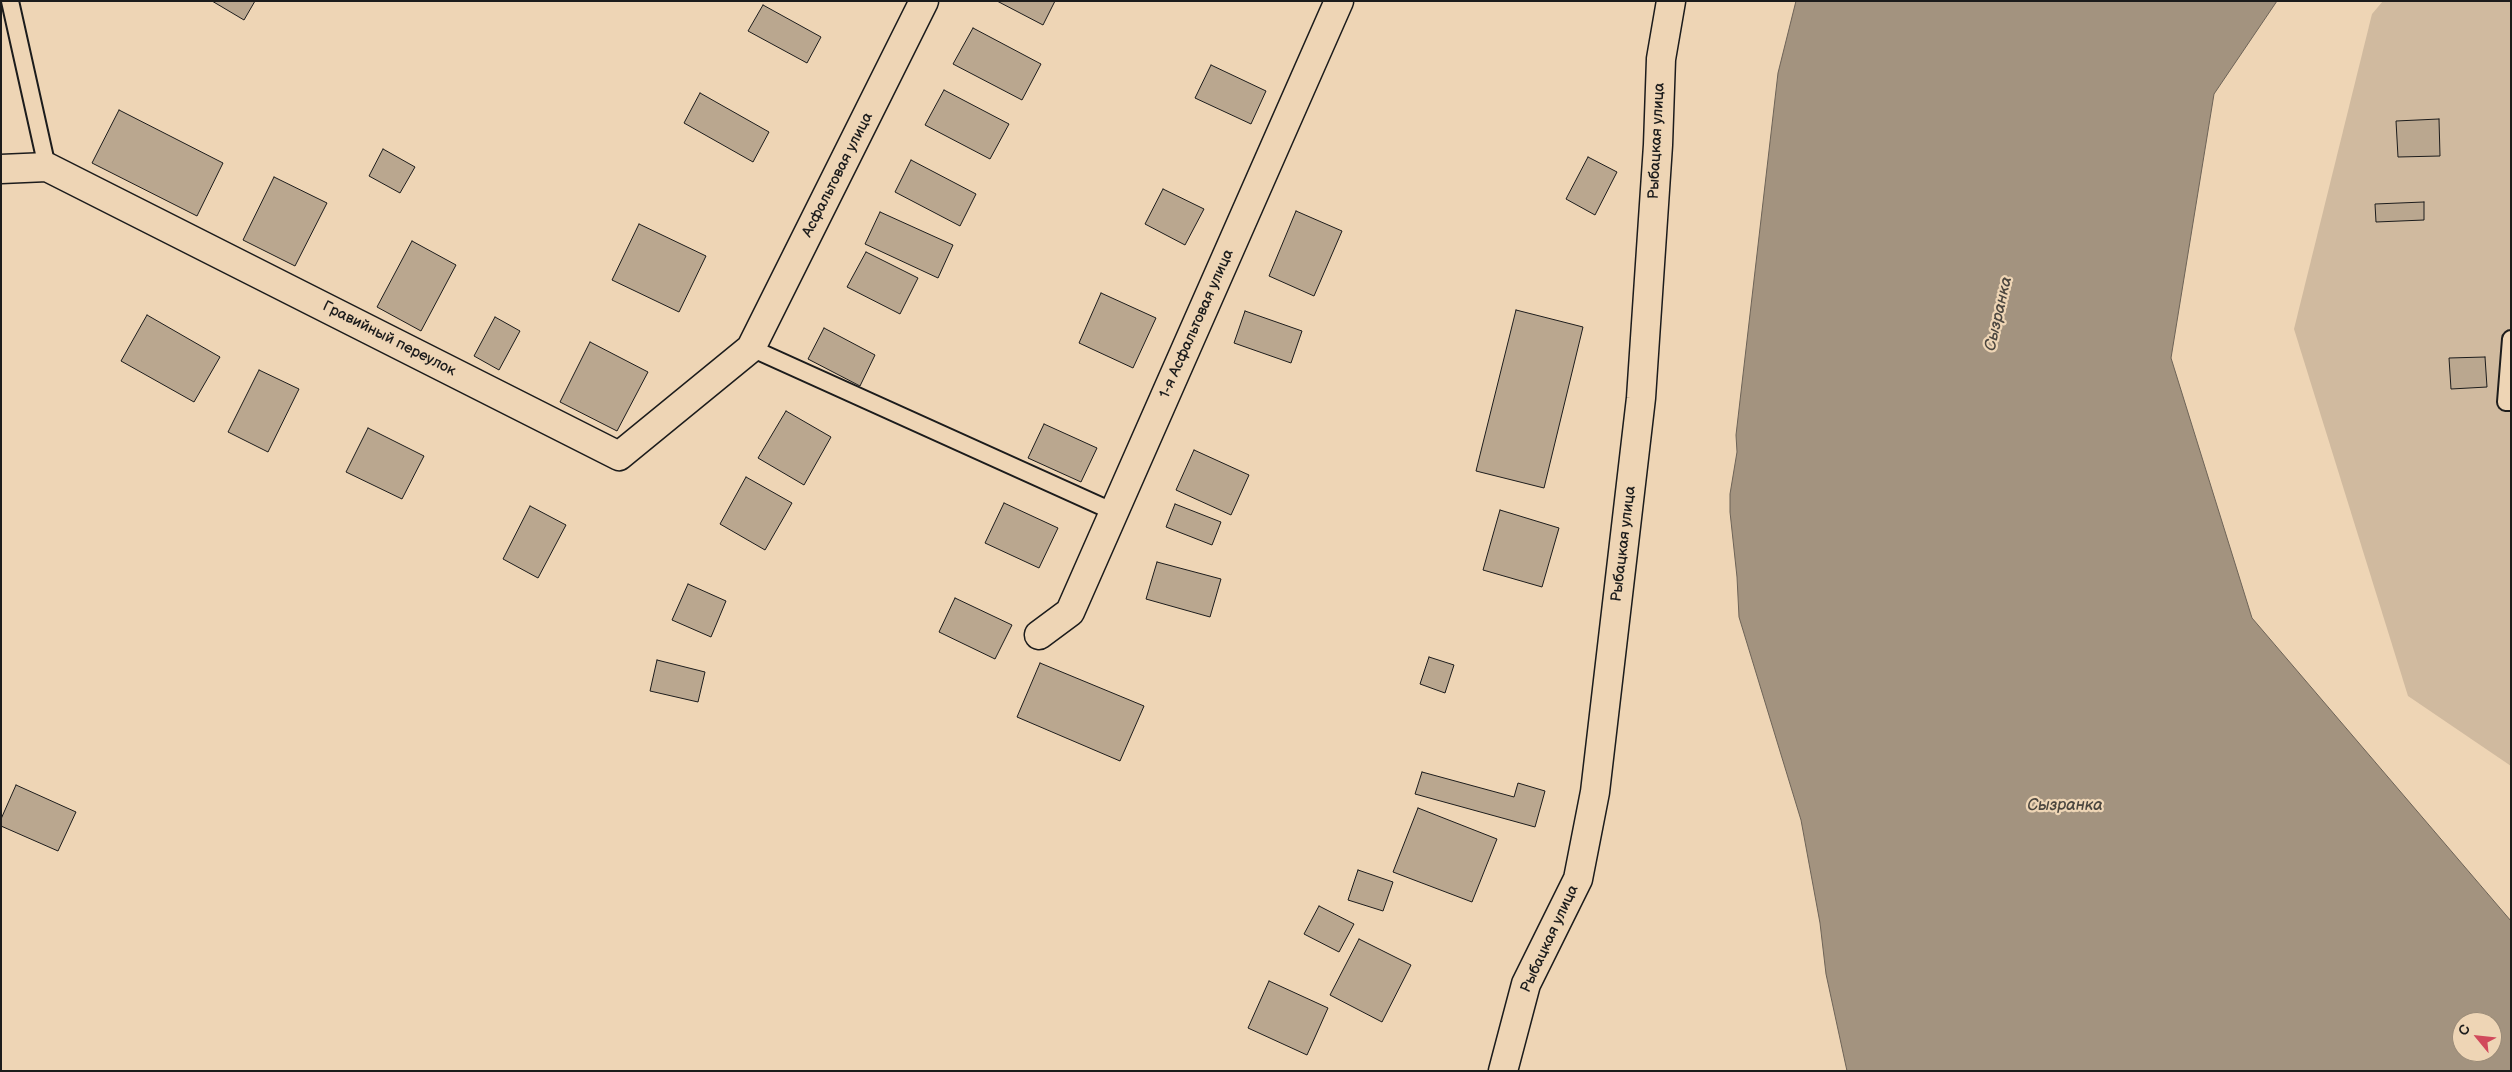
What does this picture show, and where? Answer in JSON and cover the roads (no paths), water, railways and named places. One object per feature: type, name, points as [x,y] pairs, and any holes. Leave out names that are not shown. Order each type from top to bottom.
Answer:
[{"type":"street","name":"Асфальтовая улица","points":[[751,348],[924,1]]},
{"type":"street","name":"1-я Асфальтовая улица","points":[[1039,635],[1070,612],[1339,1]]},
{"type":"street","name":"Рыбацкая улица","points":[[1503,1071],[1526,984],[1578,880],[1595,792],[1641,398],[1658,145],[1661,58],[1671,1]]},
{"type":"street","name":"Гравийный переулок","points":[[1,169],[47,167],[619,456],[751,348]]},
{"type":"lane","points":[[10,1],[47,167]]},
{"type":"lane","points":[[2511,339],[2506,402],[2511,402]]},
{"type":"lane","points":[[751,348],[1114,512]]},
{"type":"water","name":"Сызранка","points":[[1796,1],[2277,1],[2214,94],[2171,358],[2252,618],[2511,921],[2511,1071],[1847,1071],[1826,974],[1820,923],[1801,820],[1739,617],[1730,512],[1730,494],[1737,452],[1736,435],[1778,73]]}]
